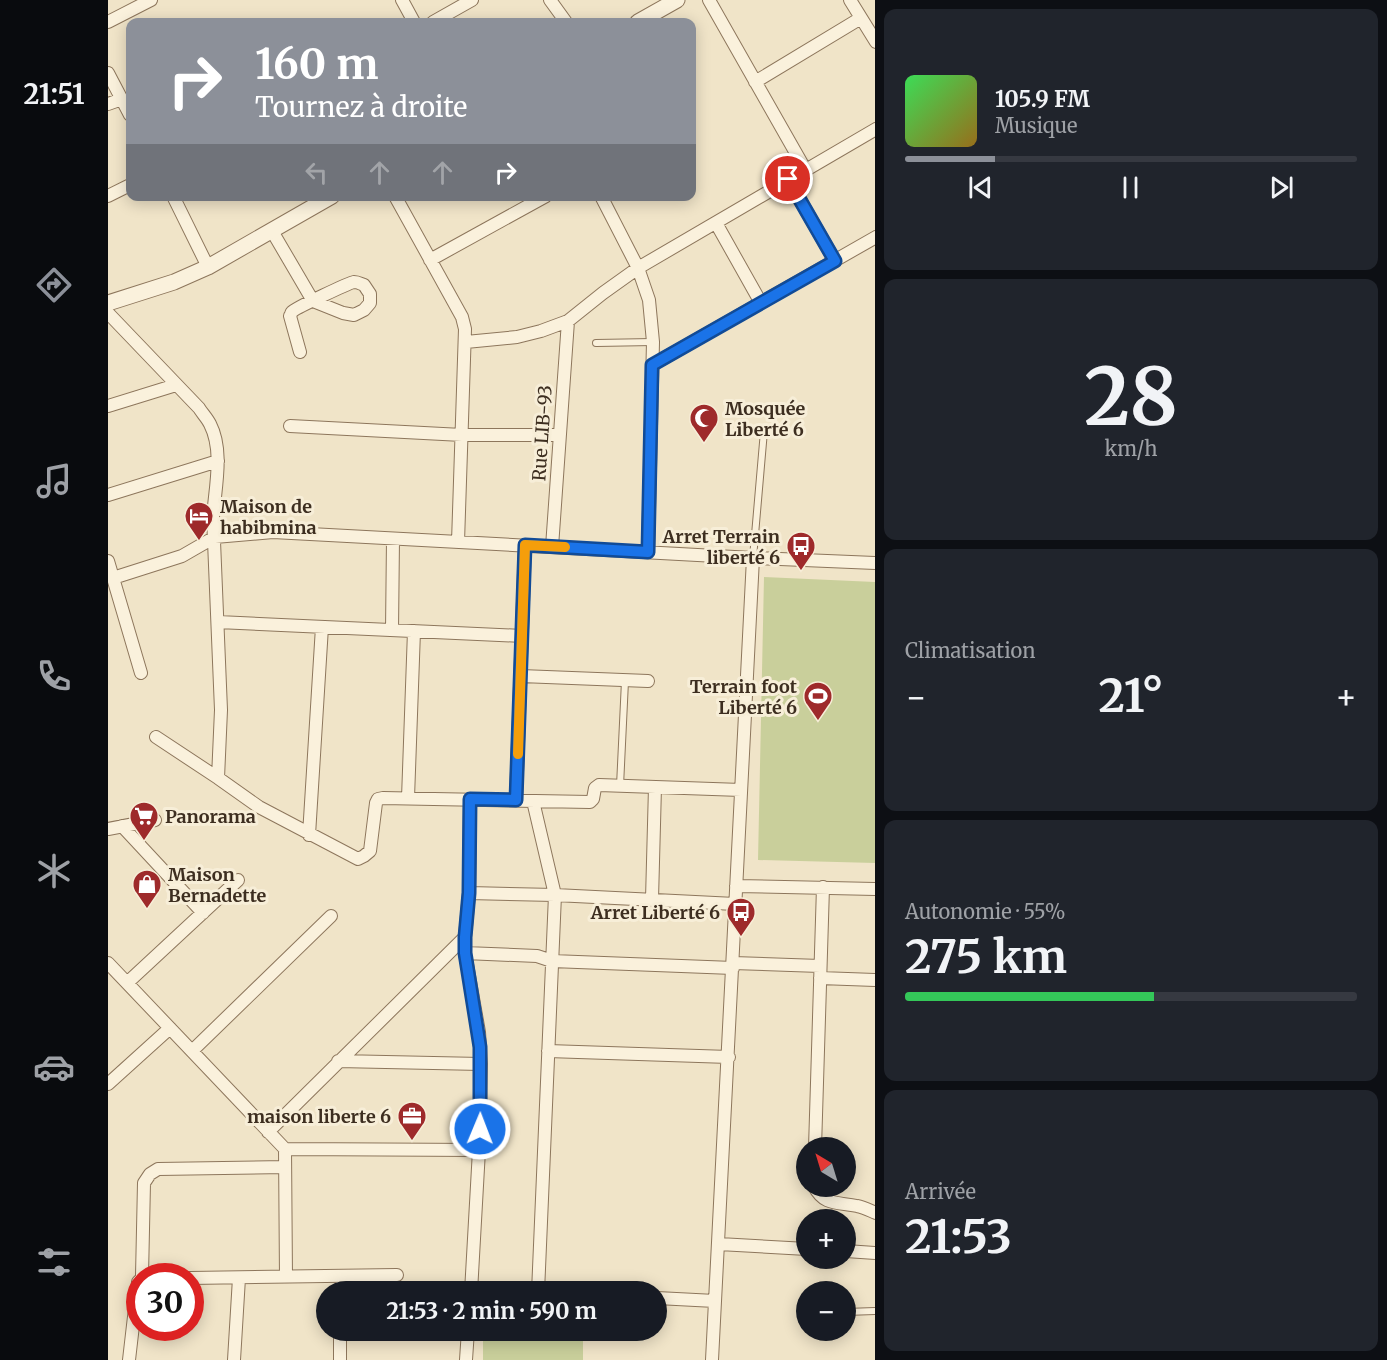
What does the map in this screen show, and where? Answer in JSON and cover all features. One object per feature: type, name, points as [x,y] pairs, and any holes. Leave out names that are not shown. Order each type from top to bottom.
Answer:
[{"type":"street","points":[[108,22],[151,0]]},
{"type":"street","points":[[402,0],[412,18]]},
{"type":"street","points":[[440,18],[472,0]]},
{"type":"street","points":[[550,0],[563,18]]},
{"type":"street","points":[[709,0],[805,169]]},
{"type":"street","points":[[850,0],[875,40]]},
{"type":"street","points":[[644,18],[672,1]]},
{"type":"street","points":[[755,81],[861,18]]},
{"type":"street","points":[[108,73],[126,107]]},
{"type":"street","points":[[108,104],[122,99]]},
{"type":"street","points":[[466,342],[517,337],[568,321],[638,268],[875,130]]},
{"type":"street","points":[[788,179],[835,261]]},
{"type":"street","points":[[108,196],[126,187]]},
{"type":"street","points":[[175,201],[208,267]]},
{"type":"street","points":[[108,303],[174,282],[208,267],[323,201]]},
{"type":"street","points":[[398,201],[462,317],[465,329],[458,542]]},
{"type":"street","points":[[430,260],[537,201]]},
{"type":"street","points":[[604,201],[638,268],[649,300],[652,365],[648,552]]},
{"type":"street","points":[[716,223],[760,303]]},
{"type":"street","points":[[272,231],[313,301],[294,310],[290,316],[300,352]]},
{"type":"street","points":[[652,365],[875,238]]},
{"type":"street","points":[[108,313],[199,408],[210,424],[216,442],[218,461],[213,517],[221,710],[218,778]]},
{"type":"street","name":"Rue LIB-93","points":[[552,547],[568,321]]},
{"type":"street","points":[[108,406],[176,385]]},
{"type":"street","points":[[290,426],[462,435],[559,435]]},
{"type":"street","points":[[108,495],[218,461]]},
{"type":"street","points":[[113,578],[182,556],[215,537],[273,532],[875,563]]},
{"type":"street","points":[[392,630],[393,539]]},
{"type":"street","points":[[516,800],[525,545]]},
{"type":"street","points":[[712,1360],[753,558]]},
{"type":"street","points":[[108,561],[141,673]]},
{"type":"street","points":[[218,622],[522,636]]},
{"type":"street","points":[[309,835],[322,627]]},
{"type":"street","points":[[408,798],[414,631]]},
{"type":"street","points":[[521,676],[648,681]]},
{"type":"street","points":[[156,737],[259,807],[358,859],[370,851],[376,803],[378,799],[383,798],[590,802],[594,799],[599,785],[741,790]]},
{"type":"street","points":[[652,899],[655,787]]},
{"type":"street","points":[[470,799],[469,893],[465,953],[479,1032],[481,1064],[480,1150],[472,1281]]},
{"type":"street","points":[[533,801],[555,895],[538,1281]]},
{"type":"street","points":[[108,829],[155,820]]},
{"type":"street","points":[[122,826],[203,913]]},
{"type":"street","points":[[128,983],[238,880]]},
{"type":"street","points":[[736,886],[875,889]]},
{"type":"street","points":[[815,1137],[823,887]]},
{"type":"street","points":[[469,893],[735,904]]},
{"type":"street","points":[[192,1051],[331,916]]},
{"type":"street","points":[[268,1132],[465,937]]},
{"type":"street","points":[[465,953],[537,956],[552,961],[733,966],[820,972],[875,980]]},
{"type":"street","points":[[108,963],[285,1149],[480,1150]]},
{"type":"street","points":[[108,1084],[170,1028]]},
{"type":"street","points":[[548,1051],[729,1057]]},
{"type":"street","points":[[339,1061],[481,1064]]},
{"type":"street","points":[[285,1149],[286,1277]]},
{"type":"street","points":[[142,1263],[144,1183],[150,1174],[159,1168],[285,1167]]},
{"type":"street","points":[[821,1197],[825,1201],[861,1206],[875,1213]]},
{"type":"street","points":[[719,1244],[796,1248]]},
{"type":"street","points":[[856,1252],[875,1253]]},
{"type":"street","points":[[204,1278],[397,1275]]},
{"type":"street","points":[[343,1276],[343,1281]]},
{"type":"street","points":[[234,1360],[239,1278]]},
{"type":"street","points":[[667,1299],[715,1301]]},
{"type":"street","points":[[129,1360],[131,1341]]},
{"type":"street","points":[[340,1341],[340,1360]]},
{"type":"street","points":[[466,1360],[467,1341]]},
{"type":"lane","points":[[596,343],[652,342]]},
{"type":"lane","points":[[753,558],[764,431]]},
{"type":"lane","points":[[620,786],[625,680]]},
{"type":"lane","points":[[856,1312],[875,1311]]},
{"type":"green space","name":"Terrain foot Liberté 6","points":[[764,577],[875,582],[875,863],[758,860]]},
{"type":"green space","points":[[483,1341],[583,1341],[583,1360],[483,1360]]},
{"type":"slow traffic","points":[[518,754],[525,545],[565,547]]},
{"type":"place","name":"Mosquée Liberté 6","points":[[704,444]]},
{"type":"place","name":"Maison de habibmina","points":[[199,542]]},
{"type":"place","name":"Arret Terrain liberté 6","points":[[801,572]]},
{"type":"place","name":"Terrain foot Liberté 6","points":[[818,722]]},
{"type":"place","name":"Panorama","points":[[144,842]]},
{"type":"place","name":"Maison Bernadette","points":[[147,910]]},
{"type":"place","name":"Arret Liberté 6","points":[[741,938]]},
{"type":"place","name":"maison liberte 6","points":[[412,1142]]},
{"type":"route","points":[[480,1129],[479,1032],[465,953],[469,893],[470,799],[516,800],[525,545],[648,552],[652,365],[835,261],[788,179]]}]
